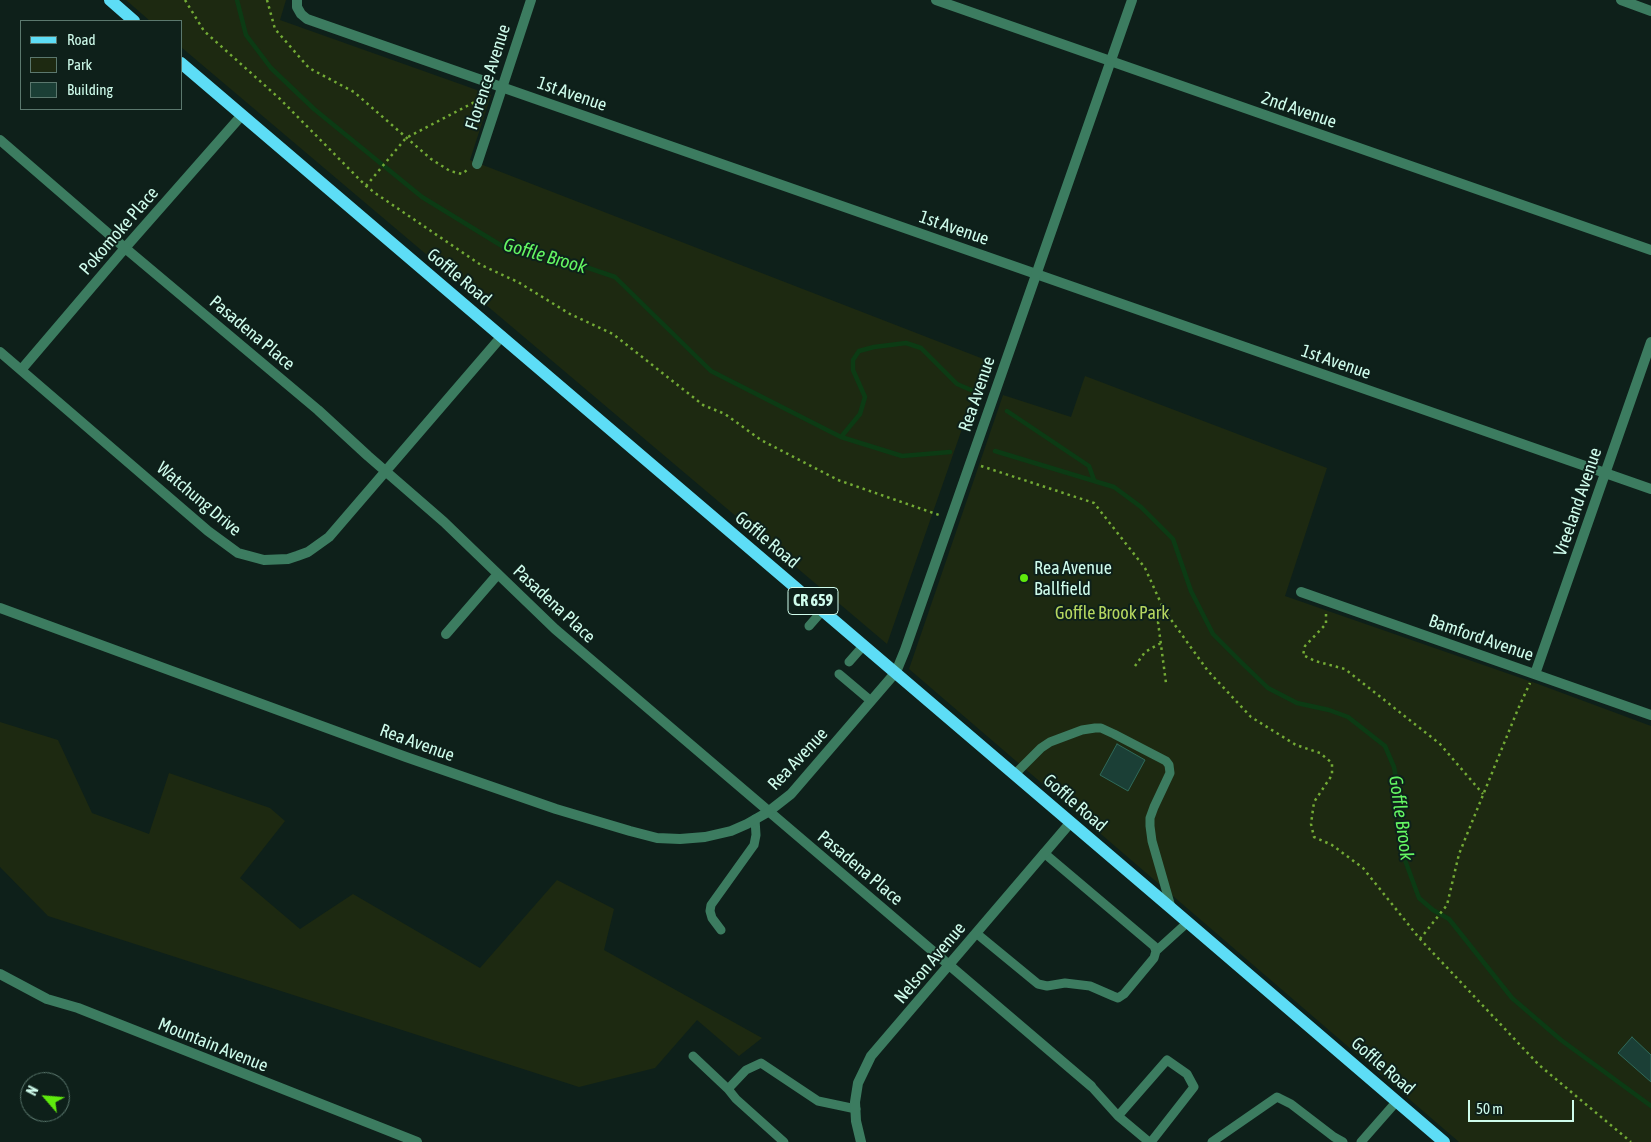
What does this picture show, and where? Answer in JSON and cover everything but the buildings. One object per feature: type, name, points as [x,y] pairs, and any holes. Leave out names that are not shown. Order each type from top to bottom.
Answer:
[{"type":"main road","points":[[110,0],[133,20]]},
{"type":"main road","name":"Goffle Road","points":[[182,63],[1444,1142]]},
{"type":"street","name":"Florence Avenue","points":[[477,164],[531,0]]},
{"type":"street","name":"2nd Avenue","points":[[936,0],[1651,250]]},
{"type":"street","name":"Rea Avenue","points":[[0,608],[406,757],[556,809],[630,831],[657,838],[705,837],[731,832],[755,820],[791,794],[896,672],[1132,0]]},
{"type":"street","points":[[1621,0],[1651,11]]},
{"type":"street","name":"1st Avenue","points":[[297,4],[301,14],[307,19],[1651,489]]},
{"type":"street","name":"Pokomoke Place","points":[[21,370],[242,115]]},
{"type":"street","name":"Pasadena Place","points":[[0,140],[318,410],[444,522],[555,629],[1091,1086]]},
{"type":"street","name":"Watchung Drive","points":[[0,352],[208,531],[238,553],[264,560],[288,559],[308,552],[319,545],[342,523],[502,336]]},
{"type":"street","name":"Vreeland Avenue","points":[[1535,674],[1651,342]]},
{"type":"street","points":[[446,634],[498,574]]},
{"type":"street","name":"Bamford Avenue","points":[[1301,592],[1651,715]]},
{"type":"street","name":"Nelson Avenue","points":[[862,1142],[856,1121],[858,1083],[872,1056],[1071,822]]},
{"type":"street","name":"Mountain Avenue","points":[[0,974],[47,999],[78,1008],[418,1142]]},
{"type":"lane","points":[[810,626],[823,610]]},
{"type":"lane","points":[[849,662],[864,645]]},
{"type":"lane","points":[[839,674],[871,701]]},
{"type":"lane","points":[[1015,774],[1041,748],[1050,742],[1082,730],[1101,728],[1166,761],[1170,770],[1152,812],[1150,826],[1152,841],[1172,908]]},
{"type":"lane","points":[[721,930],[712,918],[711,904],[754,845],[756,835],[755,820]]},
{"type":"lane","points":[[1044,853],[1154,946],[1156,951]]},
{"type":"lane","points":[[976,933],[1038,984],[1047,986],[1065,983],[1090,986],[1118,998],[1124,994],[1154,958],[1156,951],[1188,922]]},
{"type":"lane","points":[[693,1056],[736,1099],[784,1142]]},
{"type":"lane","points":[[1091,1086],[1118,1116],[1150,1142],[1194,1087],[1187,1074],[1168,1060],[1118,1116]]},
{"type":"lane","points":[[728,1089],[746,1070],[761,1064],[818,1101],[856,1109]]},
{"type":"lane","points":[[1212,1142],[1277,1098],[1291,1104],[1334,1137],[1344,1142]]},
{"type":"lane","points":[[1361,1142],[1397,1102]]},
{"type":"path","points":[[185,0],[204,31],[280,99],[366,186],[481,265],[518,282],[570,314],[612,334],[703,405],[725,414],[761,440],[838,480],[950,519]]},
{"type":"path","points":[[266,0],[275,29],[310,68],[354,92],[431,159],[450,172],[462,174],[477,164]]},
{"type":"path","points":[[366,186],[378,174],[406,138],[502,87]]},
{"type":"path","points":[[970,463],[1094,503],[1145,568],[1164,610],[1208,671],[1251,717],[1296,744],[1320,753],[1332,763],[1332,775],[1314,802],[1311,824],[1314,837],[1332,845],[1363,868],[1420,939],[1539,1065],[1632,1142]]},
{"type":"path","points":[[1326,600],[1326,624],[1304,646],[1303,655],[1315,661],[1345,668],[1440,744],[1483,794]]},
{"type":"path","points":[[1164,610],[1158,622],[1166,683]]},
{"type":"path","points":[[1135,666],[1145,652],[1161,642]]},
{"type":"path","points":[[1420,939],[1447,905],[1459,854],[1518,709],[1535,674]]},
{"type":"green space","points":[[126,0],[286,0],[280,20],[491,95],[470,160],[986,360],[887,644],[182,48],[182,20],[149,20]]},
{"type":"green space","name":"Goffle Brook Park","points":[[1085,376],[1327,468],[1285,596],[1538,684],[1651,726],[1651,1142],[1459,1142],[909,669],[1003,395],[1071,417]]},
{"type":"green space","points":[[0,722],[58,740],[92,813],[149,834],[169,773],[270,808],[285,821],[240,878],[300,929],[353,894],[480,968],[557,880],[614,909],[604,950],[762,1038],[739,1056],[697,1020],[655,1068],[579,1087],[48,916],[0,867]]},
{"type":"waterway","name":"Goffle Brook","points":[[237,0],[246,35],[271,68],[314,109],[422,197],[502,246],[568,261],[615,277],[711,371],[841,437],[902,456],[950,452]]},
{"type":"waterway","name":"Goffle Brook","points":[[841,437],[860,414],[865,397],[853,370],[853,360],[859,351],[906,343],[921,348],[957,384],[971,390]]},
{"type":"waterway","name":"Goffle Brook","points":[[1007,411],[1089,466],[1094,480]]},
{"type":"waterway","name":"Goffle Brook","points":[[995,451],[1114,487],[1141,507],[1173,539],[1191,591],[1213,634],[1242,663],[1268,688],[1297,703],[1329,710],[1348,717],[1385,746],[1394,767],[1400,800],[1402,852],[1419,898],[1433,910],[1449,919],[1512,998],[1561,1040],[1651,1106]]},
{"type":"place","name":"Rea Avenue Ballfield","points":[[1024,578]]}]
